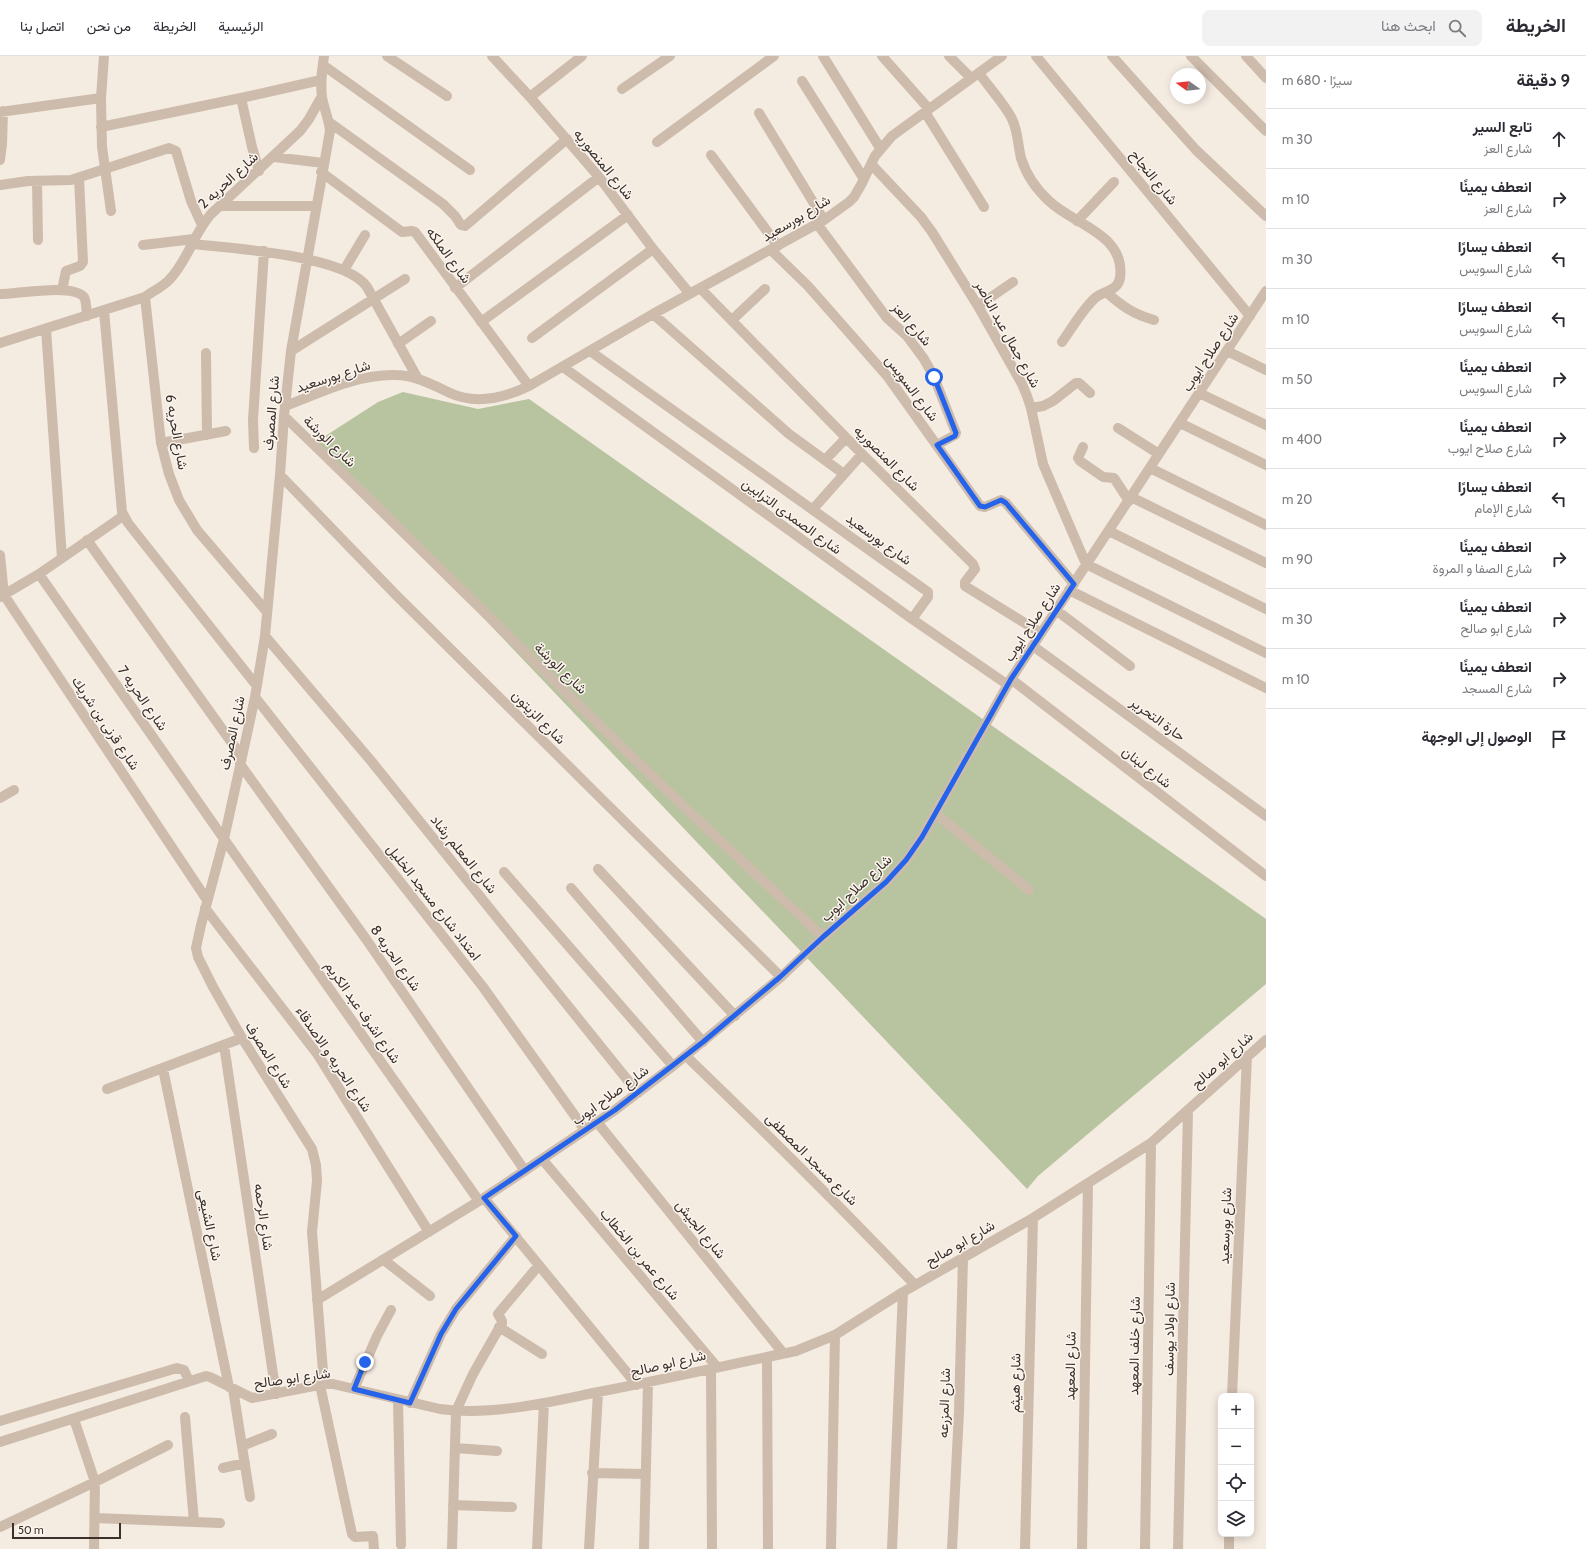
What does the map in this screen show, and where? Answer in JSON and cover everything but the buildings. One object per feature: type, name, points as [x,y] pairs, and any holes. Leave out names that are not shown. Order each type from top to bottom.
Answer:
[{"type":"street","points":[[104,56],[101,98],[101,127],[104,168],[111,211]]},
{"type":"street","points":[[387,56],[447,96]]},
{"type":"street","points":[[530,97],[582,56]]},
{"type":"street","points":[[622,89],[670,56]]},
{"type":"street","points":[[657,142],[774,56]]},
{"type":"street","points":[[823,56],[880,148]]},
{"type":"street","points":[[882,56],[927,111],[984,207]]},
{"type":"street","points":[[949,56],[975,76],[1012,119],[1021,159],[1027,174],[1037,189],[1059,210],[1103,235],[1116,254],[1119,262],[1120,280],[1113,288],[1095,298],[1062,342]]},
{"type":"street","name":"شارع بورسعيد","points":[[284,411],[351,382],[373,376],[396,375],[418,379],[466,398],[482,399],[513,394],[563,367],[653,314],[821,222],[849,202],[858,192],[870,164],[880,148],[892,136],[1002,56]]},
{"type":"street","name":"شارع النجاح","points":[[1036,56],[1250,316]]},
{"type":"street","points":[[1112,56],[1196,150],[1266,216]]},
{"type":"street","points":[[1192,56],[1266,131]]},
{"type":"street","points":[[1246,56],[1266,78]]},
{"type":"street","name":"شارع المنصوريه","points":[[498,58],[600,177],[653,249],[690,294]]},
{"type":"street","points":[[324,60],[470,170]]},
{"type":"street","name":"شارع المصرف","points":[[324,60],[322,96],[330,131],[322,168],[291,351],[284,411],[280,475],[265,636],[255,696],[224,839],[206,904],[196,948],[198,957],[213,987],[242,1038],[312,1149],[316,1165],[317,1181],[312,1232],[322,1385],[352,1534],[355,1537],[370,1535],[374,1538],[374,1549]]},
{"type":"street","points":[[101,127],[322,80]]},
{"type":"street","points":[[802,81],[864,179]]},
{"type":"street","name":"شارع الحريه 2","points":[[0,343],[144,297],[170,280],[177,271],[202,225],[220,206],[300,131],[309,119],[322,96]]},
{"type":"street","points":[[0,160],[2,144],[2,112],[101,98]]},
{"type":"street","points":[[241,98],[259,171]]},
{"type":"street","name":"شارع العز","points":[[759,113],[821,222],[887,318],[907,336],[929,368],[956,433],[955,436],[937,445]]},
{"type":"street","points":[[329,122],[443,204],[455,216],[461,225],[467,226],[566,139]]},
{"type":"street","points":[[0,185],[37,181],[64,181],[78,178],[104,168],[169,148],[176,151],[192,206],[202,225]]},
{"type":"street","name":"شارع السويس","points":[[711,155],[774,248],[888,377],[980,506],[985,507],[1001,500],[1006,503],[1072,587]]},
{"type":"street","points":[[274,156],[322,168]]},
{"type":"street","name":"شارع جمال عبد الناصر","points":[[870,164],[921,216],[978,306],[1022,384],[1031,408],[1043,464],[1086,564]]},
{"type":"street","name":"شارع الملكه","points":[[322,168],[402,232],[415,232],[529,386]]},
{"type":"street","points":[[455,288],[600,177]]},
{"type":"street","points":[[62,290],[66,271],[80,266],[83,262],[78,178]]},
{"type":"street","points":[[37,181],[38,240]]},
{"type":"street","points":[[1077,221],[1114,182]]},
{"type":"street","points":[[220,206],[316,206]]},
{"type":"street","points":[[481,322],[628,215]]},
{"type":"street","points":[[344,270],[365,235]]},
{"type":"street","points":[[144,245],[193,242],[290,255],[344,270],[364,282],[418,379]]},
{"type":"street","points":[[532,338],[653,249]]},
{"type":"street","points":[[254,448],[252,420],[264,251]]},
{"type":"street","points":[[291,351],[405,278]]},
{"type":"street","points":[[978,306],[1013,282]]},
{"type":"street","name":"شارع المنصوريه","points":[[700,288],[846,438],[975,566],[974,571],[964,585],[1041,633]]},
{"type":"street","points":[[732,320],[765,289]]},
{"type":"street","points":[[0,294],[34,290],[62,290],[79,294],[84,297],[87,316]]},
{"type":"street","points":[[1106,292],[1120,305],[1136,314],[1154,320]]},
{"type":"street","name":"شارع صلاح ايوب","points":[[317,1300],[482,1200],[638,1093],[735,1016],[886,882],[906,860],[922,837],[1009,682],[1265,293]]},
{"type":"street","name":"شارع الحريه 6","points":[[144,297],[161,443],[169,474],[180,500],[197,530],[267,612]]},
{"type":"street","points":[[104,311],[120,501],[123,516],[256,685]]},
{"type":"street","points":[[653,314],[790,434],[844,474]]},
{"type":"street","points":[[398,344],[432,321]]},
{"type":"street","points":[[46,329],[62,558]]},
{"type":"street","name":"شارع بورسعيد","points":[[590,351],[928,592],[928,597],[912,619]]},
{"type":"street","points":[[1227,351],[1266,370]]},
{"type":"street","points":[[206,354],[206,435]]},
{"type":"street","name":"شارع الصمدى الترابين","points":[[563,367],[912,619],[1009,682]]},
{"type":"street","points":[[1031,408],[1043,406],[1053,401],[1076,383],[1079,383],[1090,393]]},
{"type":"street","points":[[1199,393],[1266,426]]},
{"type":"street","name":"شارع الورشة","points":[[284,411],[478,606],[672,796],[823,937]]},
{"type":"street","points":[[1180,423],[1266,465]]},
{"type":"street","points":[[1118,428],[1160,454]]},
{"type":"street","points":[[161,443],[226,431]]},
{"type":"street","points":[[825,460],[846,438]]},
{"type":"street","points":[[1083,447],[1078,456],[1080,461],[1103,477],[1114,478],[1130,499],[1266,563]]},
{"type":"street","points":[[813,509],[862,454]]},
{"type":"street","points":[[1150,468],[1266,524]]},
{"type":"street","name":"شارع الزيتون","points":[[280,475],[396,594],[780,977]]},
{"type":"street","points":[[2,596],[39,574],[123,516]]},
{"type":"street","points":[[1109,531],[1266,609]]},
{"type":"street","name":"شارع الحريه 8","points":[[87,540],[366,939],[525,1171]]},
{"type":"street","name":"شارع قرنى بن شريك","points":[[0,555],[2,596],[206,904]]},
{"type":"street","points":[[1086,564],[1266,653]]},
{"type":"street","name":"شارع الحريه 7","points":[[39,574],[224,839]]},
{"type":"street","points":[[1072,587],[1266,688]]},
{"type":"street","points":[[1056,610],[1130,666]]},
{"type":"street","name":"شارع المعلم رشاد","points":[[265,636],[372,762],[638,1093]]},
{"type":"street","name":"حارة التحرير","points":[[1033,646],[1266,816]]},
{"type":"street","name":"شارع لبنان","points":[[1009,682],[1266,876]]},
{"type":"street","name":"امتداد شارع مسجد الخليل","points":[[255,696],[483,987],[585,1130]]},
{"type":"street","points":[[0,798],[14,790]]},
{"type":"street","points":[[935,813],[1029,890]]},
{"type":"street","name":"شارع اشرف عبد الكريم","points":[[224,839],[482,1200],[516,1236],[637,1385]]},
{"type":"street","points":[[598,869],[735,1016]]},
{"type":"street","points":[[504,872],[673,1066]]},
{"type":"street","points":[[571,888],[703,1042]]},
{"type":"street","name":"شارع الحريه و الاصدقاء","points":[[206,904],[318,1055],[429,1232]]},
{"type":"street","points":[[107,1090],[242,1038]]},
{"type":"street","name":"شارع ابو صالح","points":[[0,1442],[206,1376],[252,1398],[332,1384],[410,1403],[456,1411],[476,1411],[544,1403],[598,1393],[796,1351],[835,1335],[903,1292],[1033,1218],[1150,1143],[1188,1111],[1246,1056],[1266,1040]]},
{"type":"street","name":"شارع الرحمه","points":[[224,1044],[276,1394]]},
{"type":"street","name":"شارع مسجد المصطفى","points":[[686,1056],[770,1136],[841,1207],[915,1285]]},
{"type":"street","name":"شارع بورسعيد","points":[[1232,1393],[1246,1056]]},
{"type":"street","name":"شارع الشيعى","points":[[163,1069],[231,1388],[250,1497]]},
{"type":"street","name":"شارع اولاد يوسف","points":[[1178,1549],[1188,1111]]},
{"type":"street","name":"شارع الجيش","points":[[597,1122],[783,1354]]},
{"type":"street","name":"شارع خلف المعهد","points":[[1145,1549],[1150,1143]]},
{"type":"street","name":"شارع عمر بن الخطاب","points":[[542,1159],[714,1368]]},
{"type":"street","name":"شارع المعهد","points":[[1082,1549],[1088,1183]]},
{"type":"street","name":"شارع هيثم","points":[[1025,1549],[1033,1218]]},
{"type":"street","points":[[410,1403],[441,1334],[456,1309],[516,1236]]},
{"type":"street","name":"شارع المزرعه","points":[[952,1549],[959,1412],[963,1258]]},
{"type":"street","points":[[384,1260],[430,1296]]},
{"type":"street","points":[[452,1549],[456,1411],[473,1374],[502,1322],[498,1314],[539,1265]]},
{"type":"street","points":[[892,1549],[903,1292]]},
{"type":"street","points":[[354,1389],[377,1336],[391,1310]]},
{"type":"street","points":[[499,1327],[542,1354]]},
{"type":"street","points":[[831,1549],[835,1335]]},
{"type":"street","points":[[767,1357],[768,1549]]},
{"type":"street","points":[[0,1421],[177,1368],[184,1370],[189,1381]]},
{"type":"street","points":[[712,1549],[714,1368]]},
{"type":"street","points":[[644,1549],[648,1383]]},
{"type":"street","points":[[589,1549],[592,1473],[598,1393]]},
{"type":"street","points":[[398,1400],[401,1545]]},
{"type":"street","points":[[537,1549],[544,1403]]},
{"type":"street","points":[[185,1417],[194,1522]]},
{"type":"street","points":[[74,1418],[95,1482],[94,1549]]},
{"type":"street","points":[[242,1446],[272,1434]]},
{"type":"street","points":[[0,1527],[95,1482],[168,1445]]},
{"type":"street","points":[[455,1448],[497,1451]]},
{"type":"street","points":[[223,1468],[245,1463]]},
{"type":"street","points":[[592,1473],[646,1474]]},
{"type":"street","points":[[453,1505],[512,1507]]},
{"type":"street","points":[[95,1518],[220,1523]]},
{"type":"street","points":[[1229,1537],[1229,1549]]},
{"type":"green space","points":[[403,392],[478,409],[529,399],[1266,919],[1266,984],[1038,1176],[1027,1189],[316,442],[378,402]]},
{"type":"route","points":[[365,1362],[354,1389],[410,1403],[441,1334],[456,1309],[516,1236],[484,1198],[615,1110],[673,1066],[780,977],[886,882],[906,860],[922,837],[1011,679],[1074,584],[1006,503],[1001,500],[985,507],[980,506],[937,445],[955,436],[956,433],[934,377]]}]
